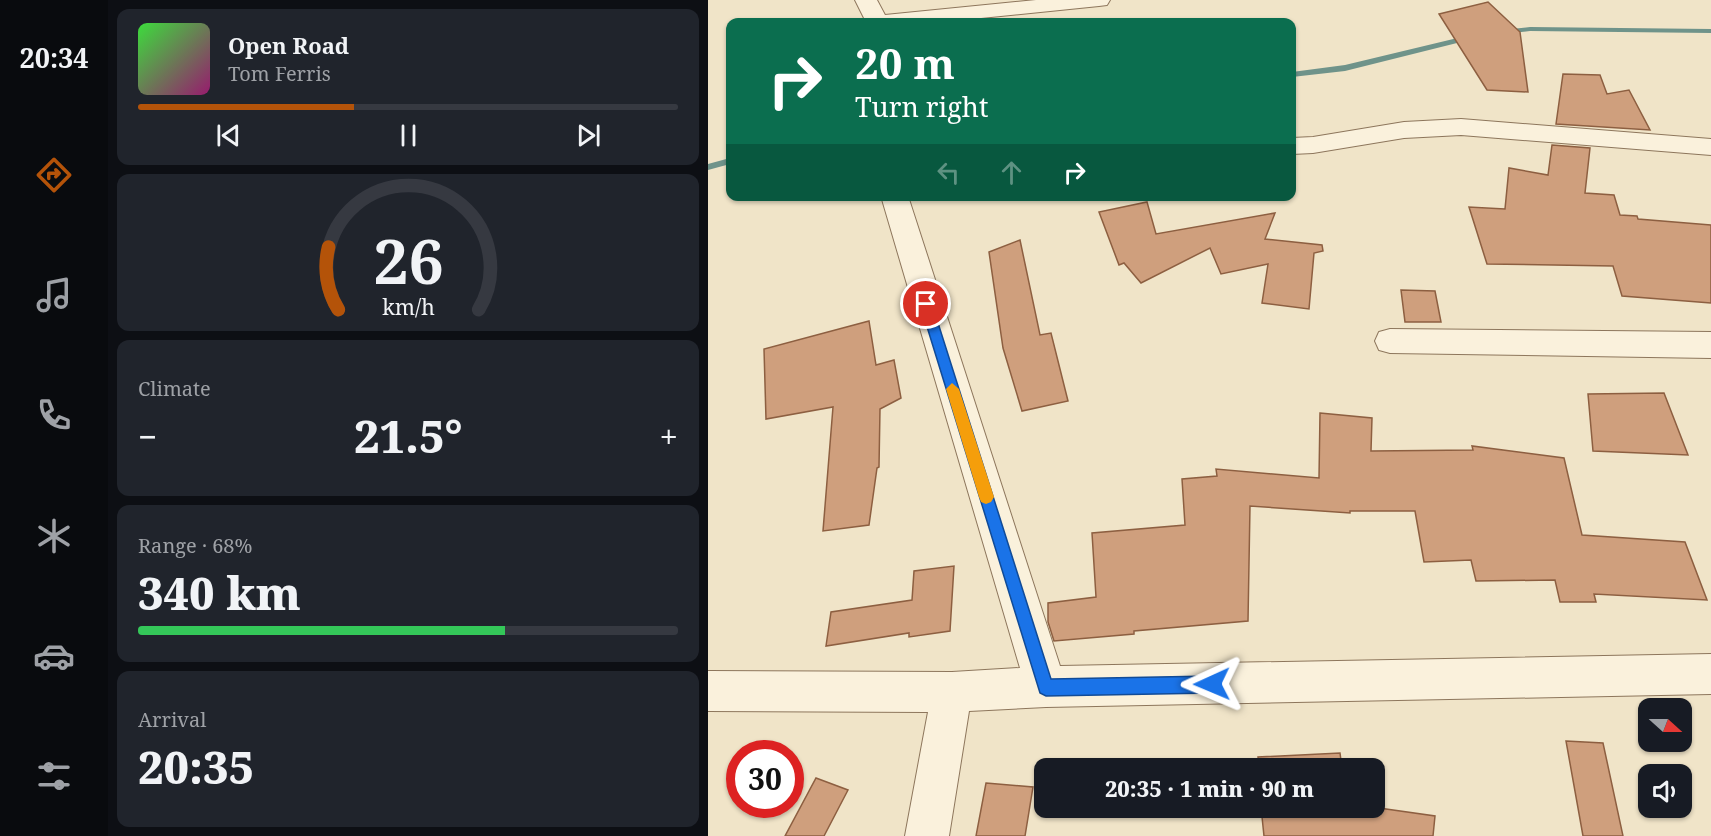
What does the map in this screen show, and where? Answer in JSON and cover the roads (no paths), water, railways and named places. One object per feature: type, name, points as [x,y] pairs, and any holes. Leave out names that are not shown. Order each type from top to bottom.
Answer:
[{"type":"street","points":[[866,0],[876,18]]},
{"type":"street","points":[[922,18],[1099,0]]},
{"type":"street","points":[[1296,146],[1313,146],[1404,130],[1461,127],[1711,147]]},
{"type":"street","points":[[896,201],[1046,687]]},
{"type":"street","points":[[1390,341],[1711,345]]},
{"type":"street","points":[[708,691],[952,692],[1046,687],[1711,674]]},
{"type":"street","points":[[927,836],[952,692]]},
{"type":"waterway","points":[[1502,32],[1530,29],[1711,31]]},
{"type":"waterway","points":[[1296,74],[1345,68],[1470,37]]},
{"type":"waterway","points":[[708,167],[726,162]]}]
